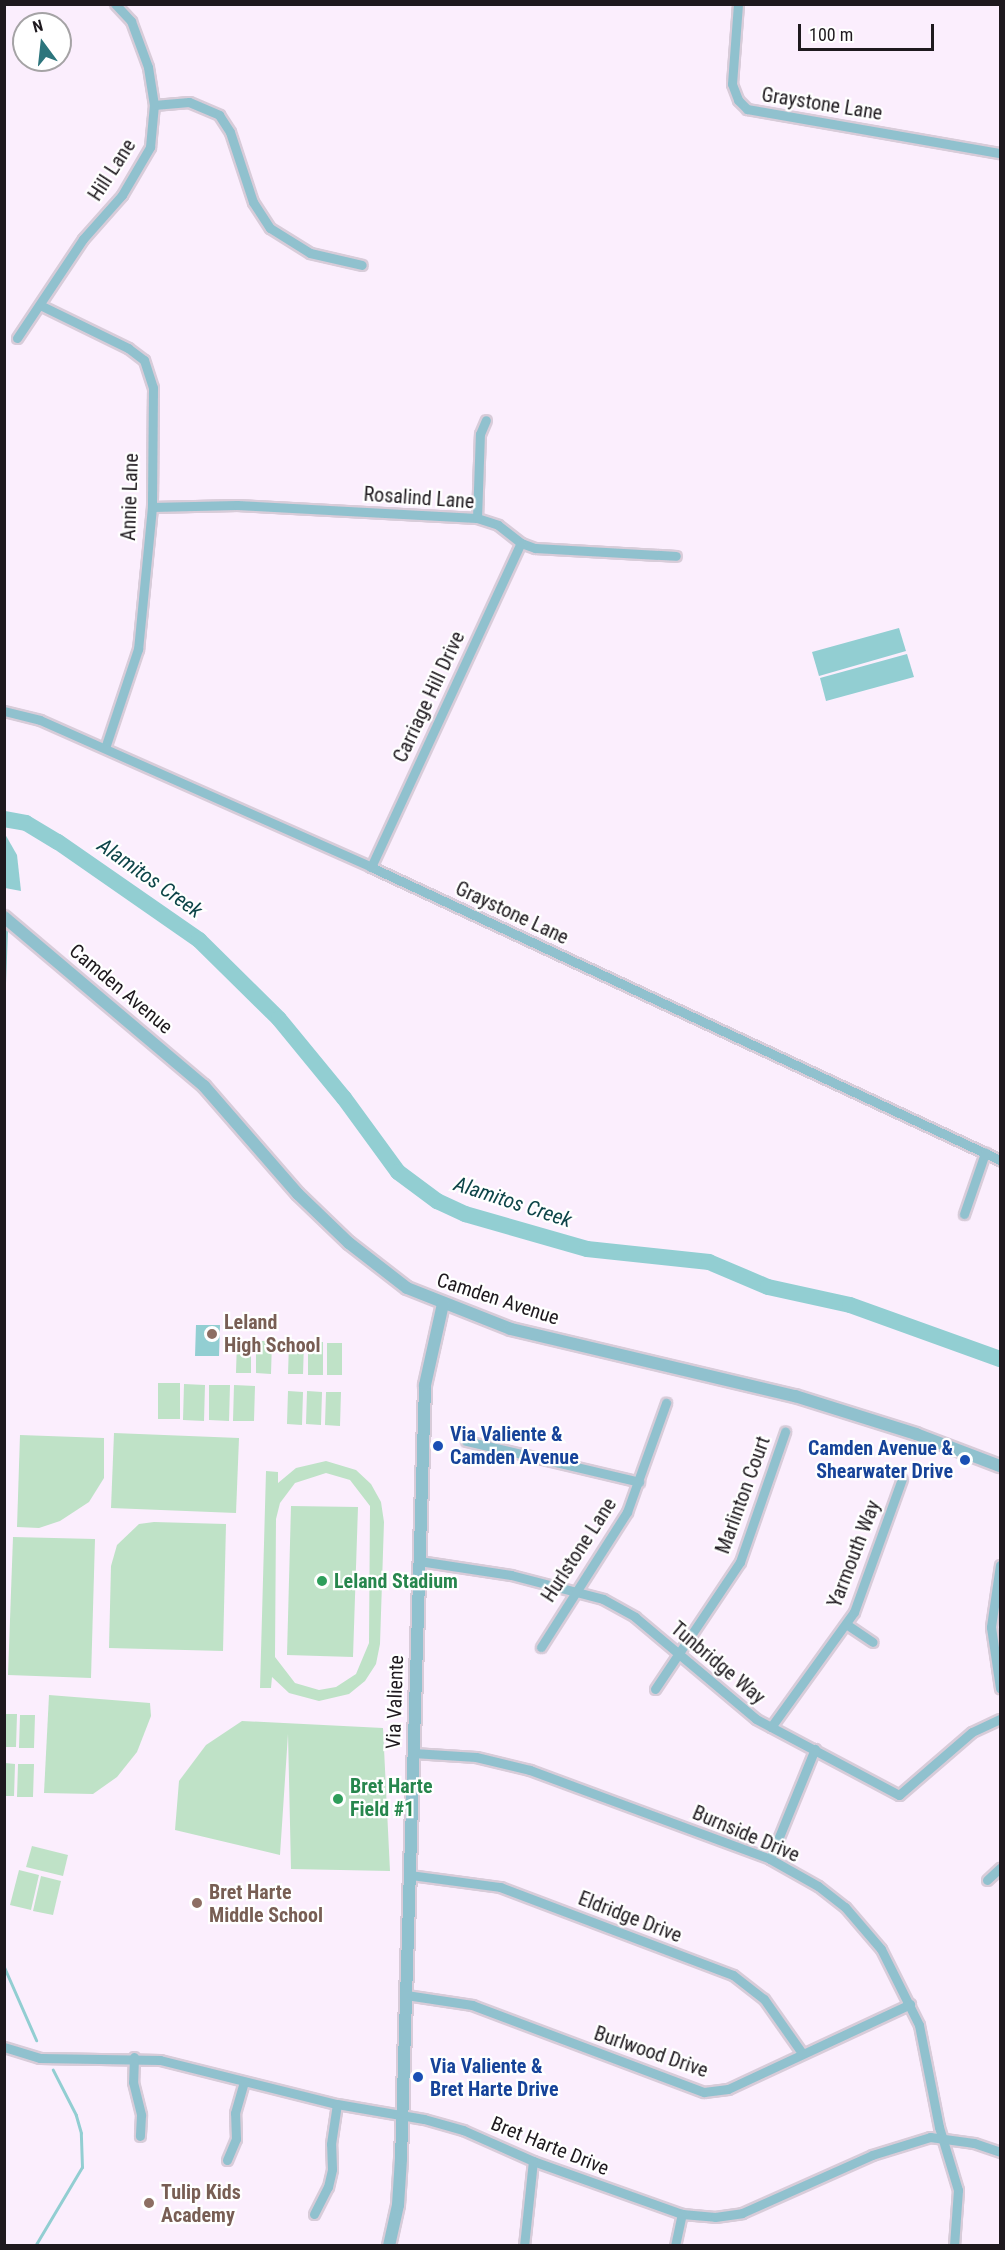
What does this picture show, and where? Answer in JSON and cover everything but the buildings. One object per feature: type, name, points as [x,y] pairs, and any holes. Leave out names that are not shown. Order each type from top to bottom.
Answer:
[{"type":"street","name":"Hill Lane","points":[[17,338],[42,306],[83,239],[122,195],[150,147],[154,105],[148,67],[131,21],[115,4]]},
{"type":"street","name":"Graystone Lane","points":[[738,4],[732,84],[738,100],[747,109],[1000,153]]},
{"type":"street","points":[[154,105],[189,102],[219,115],[230,132],[253,202],[270,228],[310,253],[362,265]]},
{"type":"street","name":"Annie Lane","points":[[42,306],[128,348],[144,360],[153,388],[152,507],[138,649],[105,748]]},
{"type":"street","points":[[477,518],[480,434],[486,420]]},
{"type":"street","name":"Rosalind Lane","points":[[152,507],[237,505],[477,518],[498,525],[521,543],[535,548],[676,555]]},
{"type":"street","name":"Carriage Hill Drive","points":[[371,867],[521,543]]},
{"type":"street","name":"Graystone Lane","points":[[4,711],[40,720],[371,867],[1000,1160]]},
{"type":"street","name":"Camden Avenue","points":[[4,917],[204,1086],[298,1194],[349,1243],[396,1281],[443,1304],[511,1329],[795,1396],[916,1434],[1000,1466]]},
{"type":"street","points":[[964,1214],[985,1153]]},
{"type":"street","name":"Via Valiente","points":[[389,2246],[398,2205],[403,2115],[425,1385],[443,1304]]},
{"type":"street","name":"Hurlstone Lane","points":[[540,1647],[574,1590],[627,1512],[666,1403]]},
{"type":"street","name":"Marlinton Court","points":[[655,1689],[740,1562],[785,1432]]},
{"type":"street","points":[[466,1441],[639,1482]]},
{"type":"street","name":"Yarmouth Way","points":[[771,1727],[846,1624],[902,1479]]},
{"type":"street","name":"Tunbridge Way","points":[[419,1560],[511,1575],[603,1599],[635,1617],[737,1706],[771,1727],[898,1795],[972,1732],[1000,1719]]},
{"type":"street","points":[[1000,1565],[991,1627],[1000,1688]]},
{"type":"street","points":[[846,1624],[873,1642]]},
{"type":"street","points":[[770,1859],[815,1749]]},
{"type":"street","name":"Burnside Drive","points":[[413,1754],[476,1757],[530,1770],[770,1859],[818,1886],[844,1907],[881,1949],[919,2025],[942,2138],[958,2190],[954,2246]]},
{"type":"street","points":[[987,1880],[1000,1868]]},
{"type":"street","name":"Eldridge Drive","points":[[410,1875],[500,1887],[733,1975],[764,1999],[802,2053]]},
{"type":"street","name":"Burlwood Drive","points":[[406,1995],[472,2006],[704,2092],[728,2089],[910,2004]]},
{"type":"street","name":"Bret Harte Drive","points":[[4,2047],[40,2058],[134,2057],[338,2104],[403,2115],[463,2130],[533,2161],[682,2214],[715,2217],[742,2213],[904,2143],[942,2138],[1000,2152]]},
{"type":"street","points":[[134,2057],[133,2082],[141,2115],[140,2136]]},
{"type":"street","points":[[227,2160],[236,2139],[235,2113],[244,2082]]},
{"type":"street","points":[[314,2214],[328,2187],[332,2169],[331,2144],[338,2104]]},
{"type":"street","points":[[524,2246],[533,2161]]},
{"type":"street","points":[[675,2246],[682,2214]]},
{"type":"green space","points":[[237,1340],[251,1340],[251,1373],[236,1373]]},
{"type":"green space","points":[[256,1341],[272,1341],[271,1374],[256,1373]]},
{"type":"green space","points":[[289,1342],[304,1342],[303,1374],[288,1374]]},
{"type":"green space","points":[[308,1342],[323,1342],[323,1375],[308,1375]]},
{"type":"green space","points":[[327,1343],[342,1343],[342,1375],[327,1375]]},
{"type":"green space","points":[[158,1383],[180,1383],[180,1419],[158,1419]]},
{"type":"green space","points":[[184,1384],[205,1385],[204,1421],[183,1420]]},
{"type":"green space","points":[[209,1385],[230,1385],[229,1421],[209,1420]]},
{"type":"green space","points":[[234,1385],[255,1386],[254,1421],[233,1421]]},
{"type":"green space","points":[[288,1391],[303,1392],[302,1425],[287,1424]]},
{"type":"green space","points":[[307,1391],[322,1392],[321,1425],[306,1424]]},
{"type":"green space","points":[[326,1392],[341,1392],[340,1426],[325,1425]]},
{"type":"green space","points":[[114,1433],[239,1438],[236,1513],[111,1508]]},
{"type":"green space","points":[[20,1435],[104,1438],[104,1478],[89,1502],[60,1521],[39,1528],[17,1527]]},
{"type":"green space","points":[[326,1461],[356,1470],[371,1484],[381,1502],[384,1522],[380,1644],[376,1664],[365,1681],[349,1694],[319,1701],[289,1693],[272,1677],[271,1688],[260,1688],[266,1471],[278,1472],[278,1483],[296,1468]],"holes":[[[326,1473],[350,1480],[370,1506],[369,1643],[356,1674],[336,1687],[319,1690],[295,1683],[275,1657],[276,1519],[280,1503],[295,1483]]]},
{"type":"green space","name":"Leland Stadium","points":[[291,1506],[358,1507],[353,1657],[287,1655]]},
{"type":"green space","points":[[154,1522],[226,1524],[223,1651],[109,1648],[111,1566],[117,1545],[139,1524]]},
{"type":"green space","points":[[13,1537],[95,1539],[91,1678],[8,1675]]},
{"type":"green space","points":[[49,1695],[150,1703],[151,1716],[137,1752],[117,1777],[93,1794],[44,1793]]},
{"type":"green space","points":[[5,1714],[17,1714],[16,1747],[5,1747]]},
{"type":"green space","points":[[20,1715],[35,1715],[34,1748],[19,1748]]},
{"type":"green space","points":[[242,1721],[383,1728],[390,1871],[291,1869],[288,1734],[280,1855],[175,1830],[179,1781],[206,1745]]},
{"type":"green space","points":[[5,1763],[15,1764],[14,1796],[5,1796]]},
{"type":"green space","points":[[18,1764],[34,1764],[33,1797],[17,1797]]},
{"type":"green space","points":[[32,1846],[68,1855],[63,1876],[26,1867]]},
{"type":"green space","points":[[19,1870],[39,1875],[31,1910],[10,1905]]},
{"type":"green space","points":[[41,1876],[61,1881],[53,1915],[33,1911]]},
{"type":"water","points":[[899,628],[906,651],[819,676],[812,652]]},
{"type":"water","points":[[907,654],[914,677],[826,701],[820,678]]},
{"type":"water","points":[[5,834],[17,855],[21,891],[5,888]]},
{"type":"water","points":[[196,1325],[220,1325],[219,1356],[195,1356]]},
{"type":"waterway","name":"Alamitos Creek","points":[[4,819],[26,823],[58,842],[199,940],[279,1019],[344,1098],[398,1172],[437,1201],[465,1214],[587,1249],[709,1262],[768,1287],[850,1305],[1000,1359]]},
{"type":"waterway","points":[[4,983],[6,931]]},
{"type":"waterway","points":[[4,1967],[36,2040]]},
{"type":"waterway","points":[[35,2246],[82,2167],[81,2133],[76,2115],[53,2070]]},
{"type":"place","name":"Leland High School","points":[[212,1334]]},
{"type":"place","name":"Via Valiente & Camden Avenue","points":[[438,1446]]},
{"type":"place","name":"Camden Avenue & Shearwater Drive","points":[[965,1460]]},
{"type":"place","name":"Leland Stadium","points":[[322,1581]]},
{"type":"place","name":"Bret Harte Field #1","points":[[338,1799]]},
{"type":"place","name":"Bret Harte Middle School","points":[[197,1903]]},
{"type":"place","name":"Via Valiente & Bret Harte Drive","points":[[418,2077]]},
{"type":"place","name":"Tulip Kids Academy","points":[[149,2203]]}]
